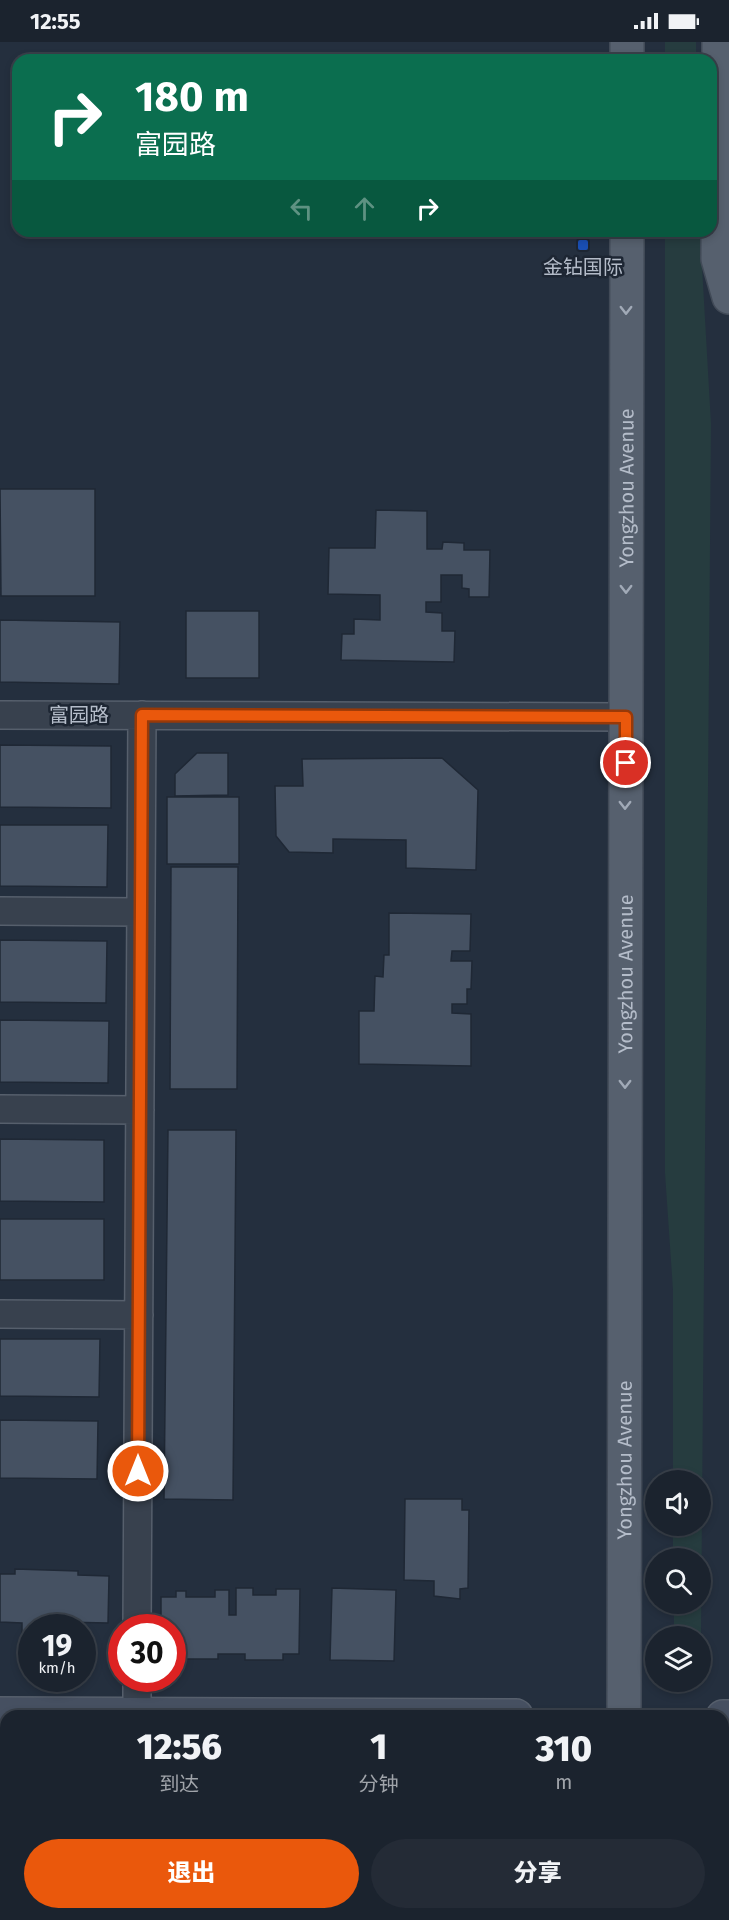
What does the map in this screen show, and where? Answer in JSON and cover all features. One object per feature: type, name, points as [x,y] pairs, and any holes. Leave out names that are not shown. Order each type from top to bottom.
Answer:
[{"type":"main road","points":[[719,42],[717,259],[729,297]]},
{"type":"main road","name":"Yongzhou Avenue","points":[[624,1710],[627,237]]},
{"type":"street","name":"富园路","points":[[0,715],[626,717]]},
{"type":"street","points":[[137,1614],[142,715]]},
{"type":"street","points":[[0,911],[140,912]]},
{"type":"street","points":[[0,1109],[140,1110]]},
{"type":"street","points":[[0,1314],[139,1315]]},
{"type":"street","points":[[137,1692],[137,1710]]},
{"type":"green space","points":[[665,42],[696,42],[696,54],[665,54]]},
{"type":"green space","points":[[665,237],[700,237],[711,424],[702,1470],[673,1470],[673,1290],[665,1173]]},
{"type":"green space","points":[[673,1536],[702,1536],[702,1548],[673,1548]]},
{"type":"green space","points":[[674,1614],[701,1614],[701,1626],[674,1626]]},
{"type":"building","points":[[0,489],[95,489],[95,596],[1,596]]},
{"type":"building","points":[[376,510],[427,511],[427,549],[442,549],[443,542],[464,543],[464,550],[490,550],[489,597],[469,597],[469,589],[462,588],[462,575],[441,575],[441,602],[426,602],[426,612],[442,613],[442,631],[455,631],[454,662],[341,660],[342,634],[354,634],[354,619],[380,620],[380,595],[328,594],[329,548],[375,548]]},
{"type":"building","points":[[186,611],[259,611],[259,678],[186,678]]},
{"type":"building","points":[[0,620],[120,622],[119,684],[0,682]]},
{"type":"building","points":[[0,745],[111,746],[111,808],[0,807]]},
{"type":"building","points":[[197,753],[228,753],[228,795],[175,796],[175,774]]},
{"type":"building","points":[[442,758],[478,790],[476,870],[406,868],[406,840],[333,839],[333,853],[289,852],[276,836],[275,786],[303,786],[302,759]]},
{"type":"building","points":[[167,797],[239,797],[239,864],[167,864]]},
{"type":"building","points":[[0,825],[108,825],[107,887],[0,886]]},
{"type":"building","points":[[171,867],[238,867],[237,1089],[170,1089]]},
{"type":"building","points":[[389,913],[471,914],[470,951],[452,951],[451,961],[472,961],[471,989],[467,989],[467,1004],[452,1004],[452,1013],[471,1014],[471,1066],[359,1064],[359,1011],[374,1011],[375,976],[383,977],[384,955],[389,955]]},
{"type":"building","points":[[0,940],[107,941],[106,1003],[0,1002]]},
{"type":"building","points":[[0,1020],[109,1021],[108,1083],[0,1082]]},
{"type":"building","points":[[168,1130],[236,1130],[233,1500],[164,1499]]},
{"type":"building","points":[[0,1139],[104,1140],[104,1202],[0,1201]]},
{"type":"building","points":[[0,1219],[104,1219],[104,1280],[0,1280]]},
{"type":"building","points":[[0,1339],[100,1339],[99,1397],[0,1396]]},
{"type":"building","points":[[0,1420],[98,1421],[97,1479],[0,1478]]},
{"type":"building","points":[[405,1499],[462,1499],[462,1510],[469,1510],[468,1588],[460,1589],[460,1599],[434,1596],[434,1581],[404,1580]]},
{"type":"building","points":[[15,1569],[78,1571],[78,1575],[109,1576],[108,1623],[96,1623],[96,1614],[18,1614],[18,1623],[0,1622],[0,1574],[15,1574]]},
{"type":"building","points":[[236,1588],[253,1588],[253,1595],[276,1595],[276,1589],[300,1589],[299,1654],[283,1654],[283,1660],[245,1660],[245,1654],[218,1654],[218,1659],[186,1659],[186,1614],[161,1614],[161,1597],[176,1597],[176,1591],[186,1591],[186,1597],[215,1597],[215,1590],[229,1590],[229,1615],[236,1615]]},
{"type":"building","points":[[332,1588],[396,1590],[394,1661],[330,1660]]},
{"type":"place","name":"金钻国际","points":[[583,245]]},
{"type":"route","points":[[138,1471],[142,715],[626,717],[626,763]]}]
